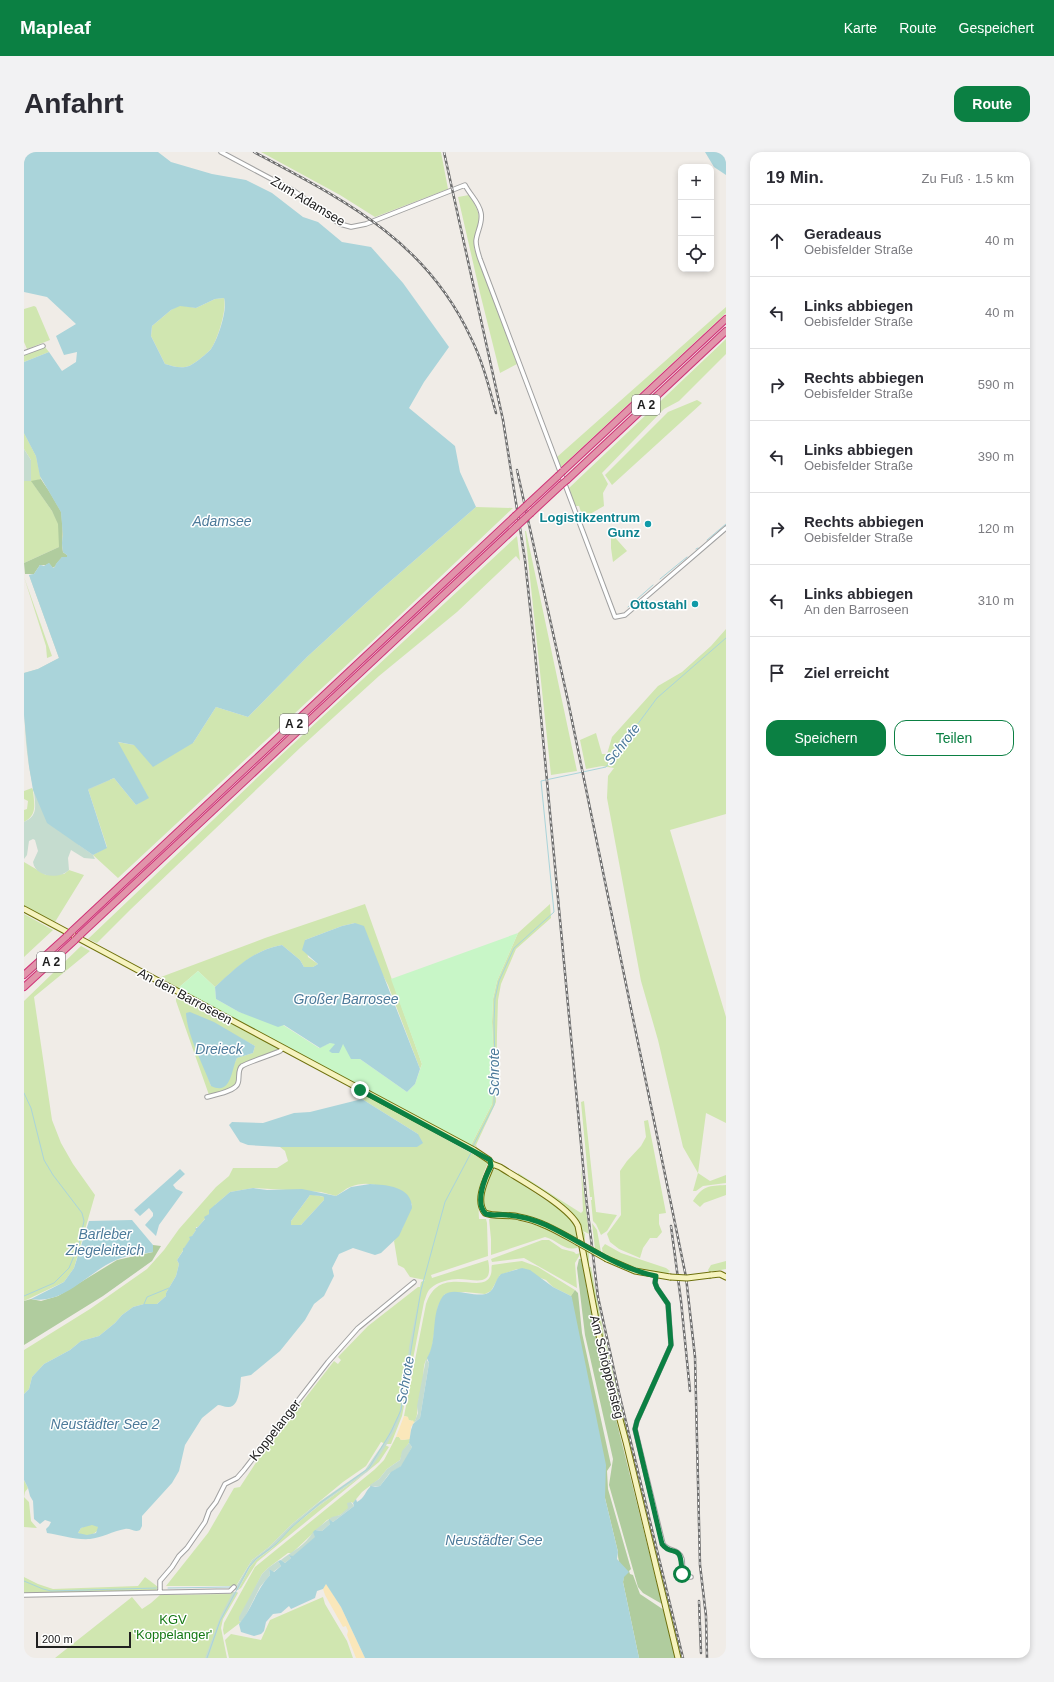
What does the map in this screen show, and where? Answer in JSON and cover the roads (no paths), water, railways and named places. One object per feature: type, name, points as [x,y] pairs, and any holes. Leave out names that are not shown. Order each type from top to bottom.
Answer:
[{"type":"highway","name":"A 2","points":[[24,975],[726,319]]},
{"type":"highway","name":"A 2","points":[[24,987],[726,331]]},
{"type":"street","name":"Zum Adamsee","points":[[221,152],[294,191],[338,222],[347,226],[359,226],[374,221],[465,186],[482,214],[481,224],[476,240],[476,248],[613,614],[617,617],[622,616],[637,605],[726,528]]},
{"type":"street","points":[[24,353],[43,346]]},
{"type":"street","name":"An den Barroseen","points":[[24,909],[474,1150],[490,1160],[492,1164]]},
{"type":"street","points":[[207,1097],[236,1087],[238,1084],[240,1069],[244,1064],[280,1051],[283,1048]]},
{"type":"street","points":[[492,1164],[482,1188],[482,1205],[484,1212],[490,1215],[512,1215],[545,1225],[607,1259],[630,1269],[656,1276],[694,1277],[720,1274],[726,1277]]},
{"type":"street","name":"Am Schöppensteg","points":[[492,1164],[500,1167],[562,1208],[570,1214],[578,1226],[601,1350],[624,1435],[678,1658]]},
{"type":"street","points":[[656,1276],[655,1283],[657,1288],[668,1304],[671,1345],[637,1421],[635,1430],[662,1544],[667,1549],[675,1550],[679,1553],[683,1562],[683,1576],[691,1577]]},
{"type":"street","name":"Koppelanger","points":[[160,1592],[160,1581],[172,1567],[178,1556],[187,1548],[205,1522],[209,1511],[225,1484],[240,1474],[328,1362],[353,1333],[366,1320],[414,1282]]},
{"type":"street","points":[[388,1303],[391,1307]]},
{"type":"street","points":[[24,1595],[230,1591],[234,1587]]},
{"type":"water","name":"Adamsee","points":[[24,152],[158,152],[171,162],[212,174],[246,180],[272,193],[303,217],[318,222],[342,242],[371,247],[403,283],[449,347],[424,382],[409,408],[455,446],[460,472],[476,507],[378,592],[307,657],[248,717],[216,707],[193,743],[153,767],[134,745],[118,742],[149,798],[136,805],[114,778],[88,789],[107,848],[93,855],[47,823],[33,790],[29,766],[24,715],[24,673],[38,669],[59,658],[29,575],[34,574],[40,565],[44,566],[49,563],[53,568],[55,567],[62,557],[67,557],[67,555],[63,552],[61,512],[40,476],[36,456],[24,433],[24,362],[49,352],[62,371],[76,362],[77,352],[64,355],[56,336],[76,324],[47,297],[24,292]],"holes":[[[224,298],[225,309],[219,331],[210,351],[186,367],[165,364],[151,336],[152,326],[171,310],[180,306],[196,308],[215,299]]]},
{"type":"water","points":[[705,152],[726,152],[726,175],[714,167],[714,164],[712,164]]},
{"type":"water","name":"Großer Barrosee","points":[[355,923],[364,926],[420,1069],[415,1084],[407,1092],[360,1059],[351,1059],[343,1044],[339,1053],[332,1053],[329,1051],[335,1044],[330,1043],[320,1048],[284,1025],[278,1027],[239,1012],[216,999],[215,987],[254,955],[272,947],[282,945],[300,960],[304,967],[313,967],[318,964],[302,950],[305,940],[342,926]]},
{"type":"water","name":"Dreieck","points":[[190,1012],[214,1022],[255,1046],[253,1053],[237,1058],[230,1080],[223,1087],[218,1088],[211,1086],[189,1031],[186,1013]]},
{"type":"water","points":[[362,1099],[418,1134],[423,1143],[417,1147],[280,1147],[248,1145],[240,1142],[229,1125],[232,1122],[263,1123],[294,1113],[310,1112]]},
{"type":"water","points":[[180,1169],[185,1174],[173,1185],[176,1189],[183,1192],[159,1225],[156,1236],[145,1225],[153,1216],[153,1213],[149,1208],[140,1216],[134,1210]]},
{"type":"water","name":"Neustädter See 2","points":[[370,1184],[383,1185],[397,1188],[408,1195],[412,1208],[399,1236],[381,1253],[375,1255],[353,1248],[339,1254],[332,1268],[334,1276],[324,1296],[314,1304],[305,1320],[280,1351],[251,1375],[241,1377],[239,1395],[235,1404],[228,1407],[218,1405],[202,1418],[185,1445],[179,1471],[172,1483],[142,1516],[142,1526],[140,1530],[136,1531],[125,1529],[90,1539],[73,1538],[47,1533],[46,1529],[51,1522],[45,1520],[40,1524],[34,1519],[33,1501],[24,1480],[24,1394],[29,1389],[32,1377],[44,1364],[70,1350],[81,1341],[99,1336],[133,1307],[144,1304],[157,1304],[166,1296],[166,1293],[176,1276],[179,1264],[177,1260],[183,1251],[183,1248],[190,1239],[189,1237],[192,1236],[196,1230],[195,1229],[205,1219],[204,1217],[209,1214],[209,1210],[230,1192],[253,1188],[267,1190],[302,1189],[336,1196],[351,1187]],"holes":[[[310,1195],[324,1197],[324,1200],[301,1225],[291,1225],[291,1221]],[[92,1525],[98,1527],[96,1533],[87,1535],[78,1533],[81,1528]]]},
{"type":"water","name":"Barleber Ziegeleiteich","points":[[132,1220],[153,1245],[153,1252],[120,1258],[106,1265],[65,1292],[54,1297],[43,1300],[31,1299],[64,1282],[74,1268],[89,1221]]},
{"type":"water","name":"Neustädter See","points":[[522,1268],[530,1270],[553,1287],[571,1296],[572,1298],[606,1465],[605,1498],[618,1552],[617,1559],[629,1572],[624,1577],[623,1582],[639,1658],[365,1658],[341,1607],[326,1584],[323,1589],[317,1591],[315,1598],[291,1609],[289,1606],[281,1613],[273,1614],[266,1622],[264,1631],[261,1634],[254,1636],[241,1632],[239,1624],[270,1575],[269,1569],[274,1572],[281,1566],[278,1561],[281,1560],[285,1563],[291,1558],[288,1555],[293,1556],[315,1537],[313,1532],[315,1530],[322,1531],[330,1524],[329,1519],[333,1522],[354,1506],[353,1503],[356,1499],[357,1502],[360,1500],[371,1486],[380,1486],[391,1472],[401,1466],[412,1447],[409,1443],[413,1424],[420,1418],[429,1363],[427,1358],[432,1344],[435,1319],[439,1303],[443,1296],[452,1292],[477,1294],[488,1293],[501,1274]]},
{"type":"waterway","points":[[707,540],[726,524]]},
{"type":"waterway","points":[[660,579],[687,557]]},
{"type":"waterway","points":[[636,600],[653,585]]},
{"type":"waterway","name":"Schrote","points":[[473,1146],[494,1105],[495,998],[499,981],[514,948],[554,912],[541,781],[606,767],[657,698],[726,638]]},
{"type":"waterway","points":[[24,1093],[31,1108],[44,1160],[53,1175],[82,1213],[84,1221],[79,1244],[69,1268],[54,1283],[24,1296]]},
{"type":"waterway","name":"Schrote","points":[[207,1658],[220,1621],[249,1567],[256,1559],[276,1544],[292,1527],[320,1503],[369,1468],[391,1432],[401,1410],[421,1290],[445,1202],[472,1151]]},
{"type":"waterway","points":[[144,1304],[147,1297],[169,1288]]},
{"type":"waterway","points":[[24,1581],[51,1591],[156,1588]]},
{"type":"waterway","points":[[168,1588],[231,1587]]},
{"type":"railway","points":[[254,152],[350,206],[379,226],[406,249],[431,274],[452,304],[471,338],[482,365],[496,413]]},
{"type":"railway","points":[[444,152],[503,420],[525,560],[586,1197],[598,1297],[619,1393],[683,1658]]},
{"type":"railway","points":[[517,470],[568,701],[686,1277],[695,1357],[700,1565],[706,1616],[707,1658]]},
{"type":"railway","points":[[671,1226],[681,1301],[690,1391]]},
{"type":"railway","points":[[699,1601],[701,1653]]},
{"type":"place","name":"Logistikzentrum Gunz","points":[[648,524]]},
{"type":"place","name":"Ottostahl","points":[[695,604]]},
{"type":"park label","name":"KGV 'Koppelanger'","points":[[173,1626]]}]
